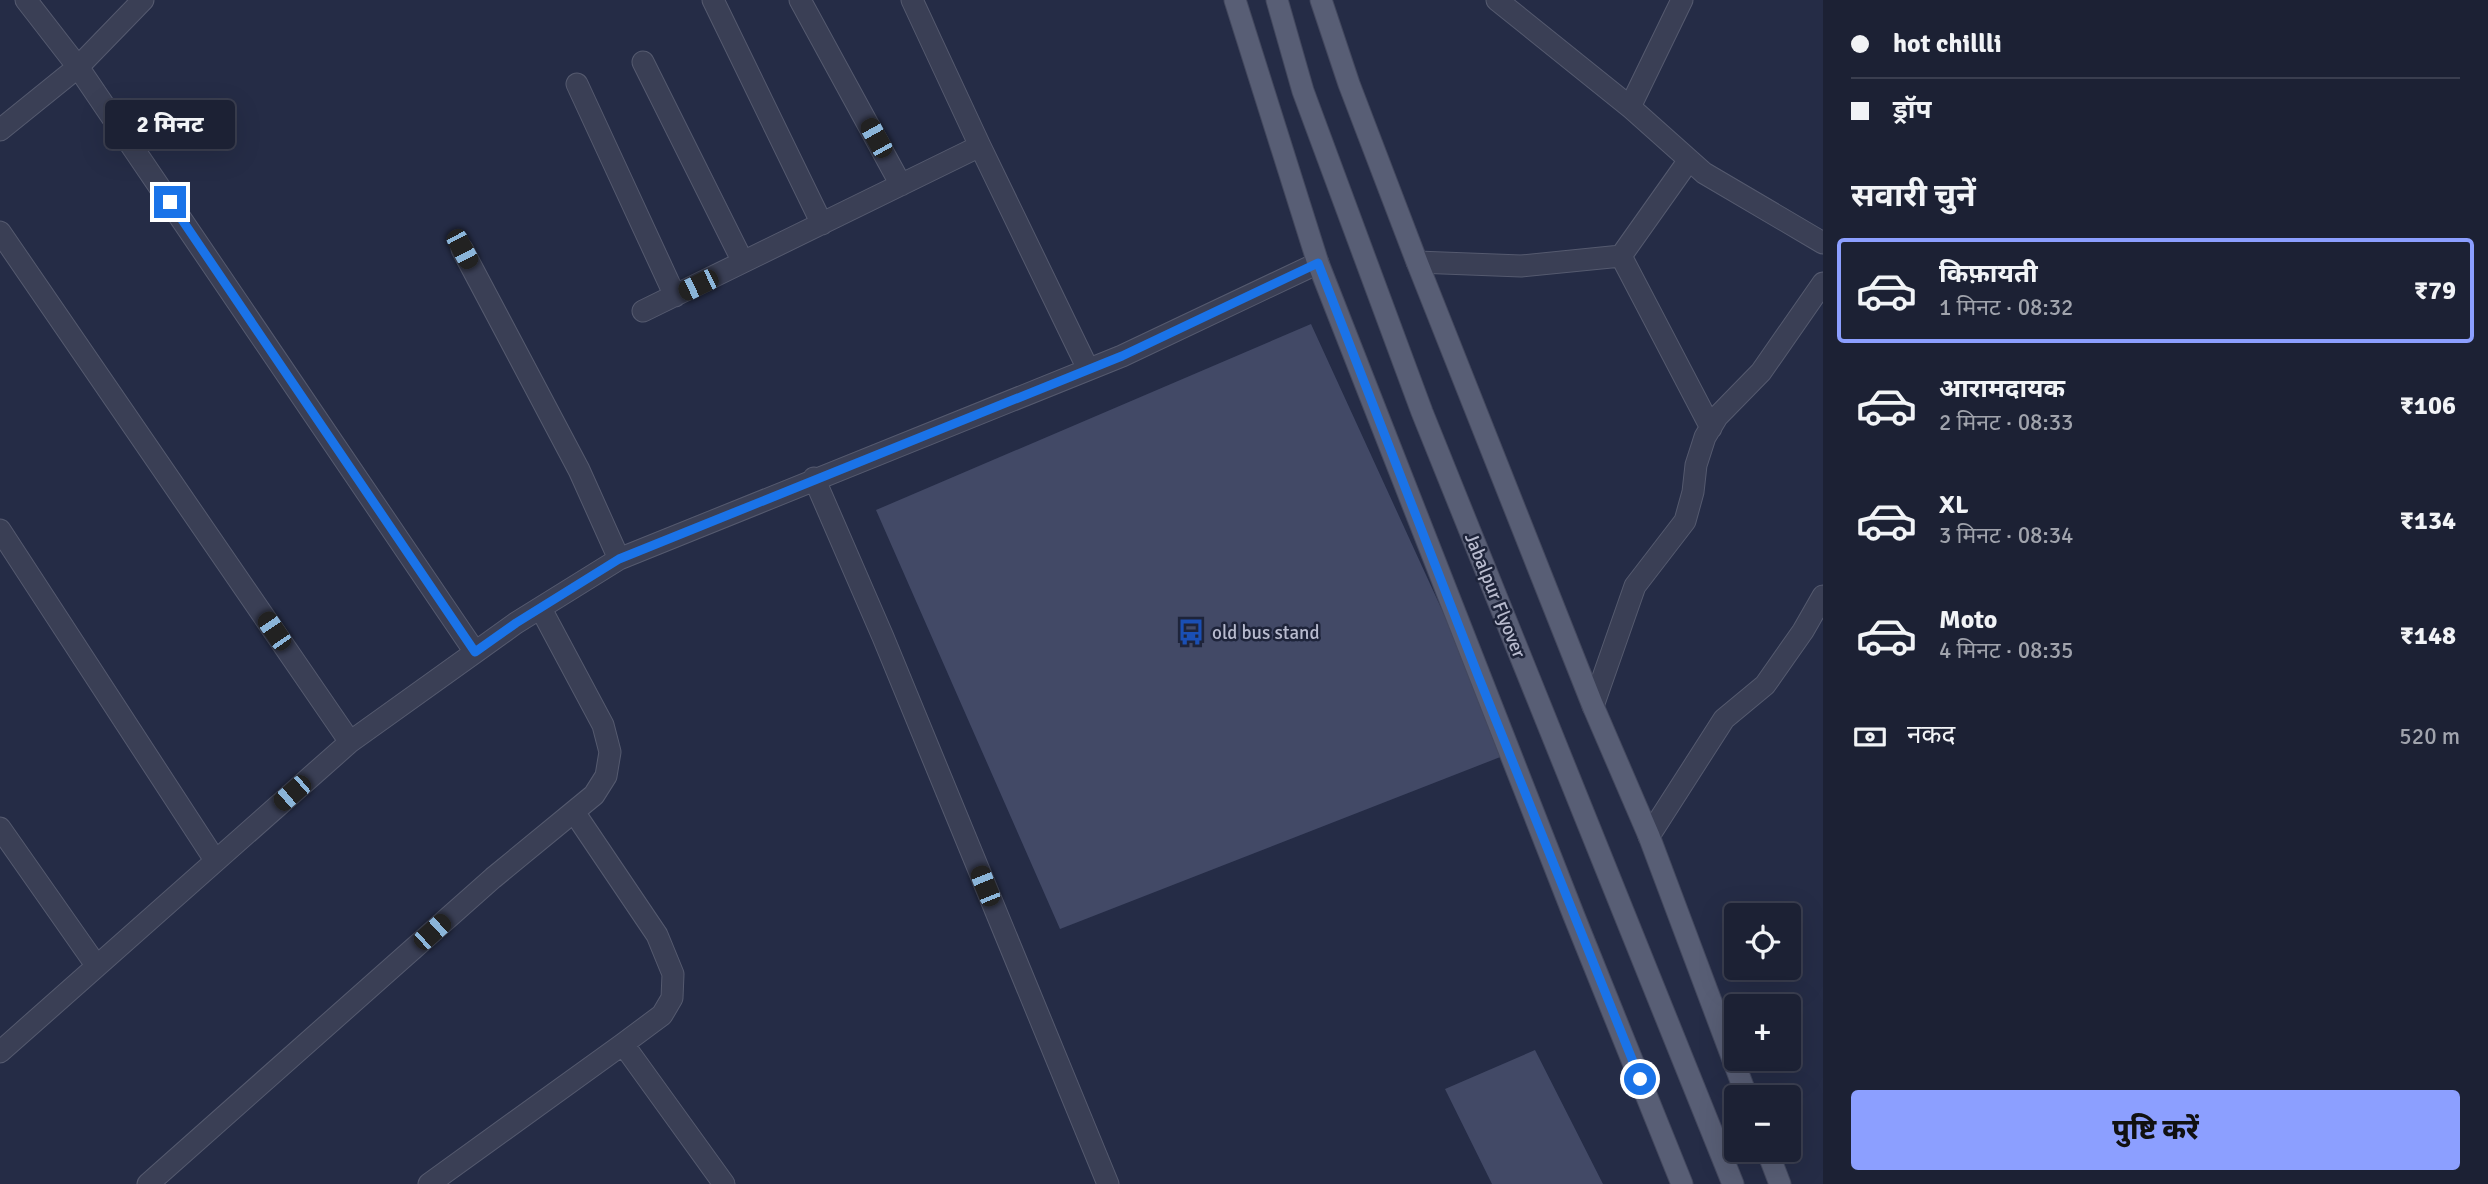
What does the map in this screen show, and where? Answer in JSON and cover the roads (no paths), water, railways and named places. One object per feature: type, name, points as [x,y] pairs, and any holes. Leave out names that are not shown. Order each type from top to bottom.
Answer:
[{"type":"main road","points":[[1235,0],[1318,263],[1569,904],[1682,1184]]},
{"type":"main road","name":"Jabalpur Flyover","points":[[1277,0],[1303,91],[1422,412],[1733,1184]]},
{"type":"main road","points":[[1321,0],[1349,84],[1417,262],[1593,706],[1648,836],[1742,1085]]},
{"type":"main road","points":[[1772,1162],[1780,1184]]},
{"type":"street","points":[[26,0],[78,67],[475,652]]},
{"type":"street","points":[[0,130],[78,67],[143,0]]},
{"type":"street","points":[[713,0],[822,224]]},
{"type":"street","points":[[800,0],[901,185]]},
{"type":"street","points":[[912,0],[1088,369]]},
{"type":"street","points":[[1497,0],[1630,107],[1704,173],[1823,243]]},
{"type":"street","points":[[1630,107],[1682,0]]},
{"type":"street","points":[[643,62],[743,262]]},
{"type":"street","points":[[577,84],[676,296]]},
{"type":"street","points":[[643,311],[980,146]]},
{"type":"street","points":[[1417,262],[1521,266],[1621,256],[1689,160]]},
{"type":"street","points":[[0,232],[350,742]]},
{"type":"street","points":[[462,249],[579,470],[619,559]]},
{"type":"street","points":[[1621,256],[1710,428]]},
{"type":"street","points":[[0,1052],[350,742],[475,652],[619,559],[814,478],[1122,356],[1318,263]]},
{"type":"street","points":[[1593,706],[1635,586],[1685,520],[1693,492],[1696,465],[1710,428],[1717,417],[1761,372],[1823,283]]},
{"type":"street","points":[[814,478],[883,637],[1108,1184]]},
{"type":"street","points":[[0,530],[215,860]]},
{"type":"street","points":[[1648,836],[1724,719],[1765,685],[1823,596]]},
{"type":"street","points":[[148,1184],[493,878],[594,795],[606,776],[610,752],[603,725],[541,609]]},
{"type":"street","points":[[429,1184],[662,1015],[672,998],[673,974],[657,935],[574,812]]},
{"type":"street","points":[[0,828],[96,965]]},
{"type":"street","points":[[623,1044],[724,1184]]},
{"type":"place","name":"old bus stand","points":[[1191,632]]}]
